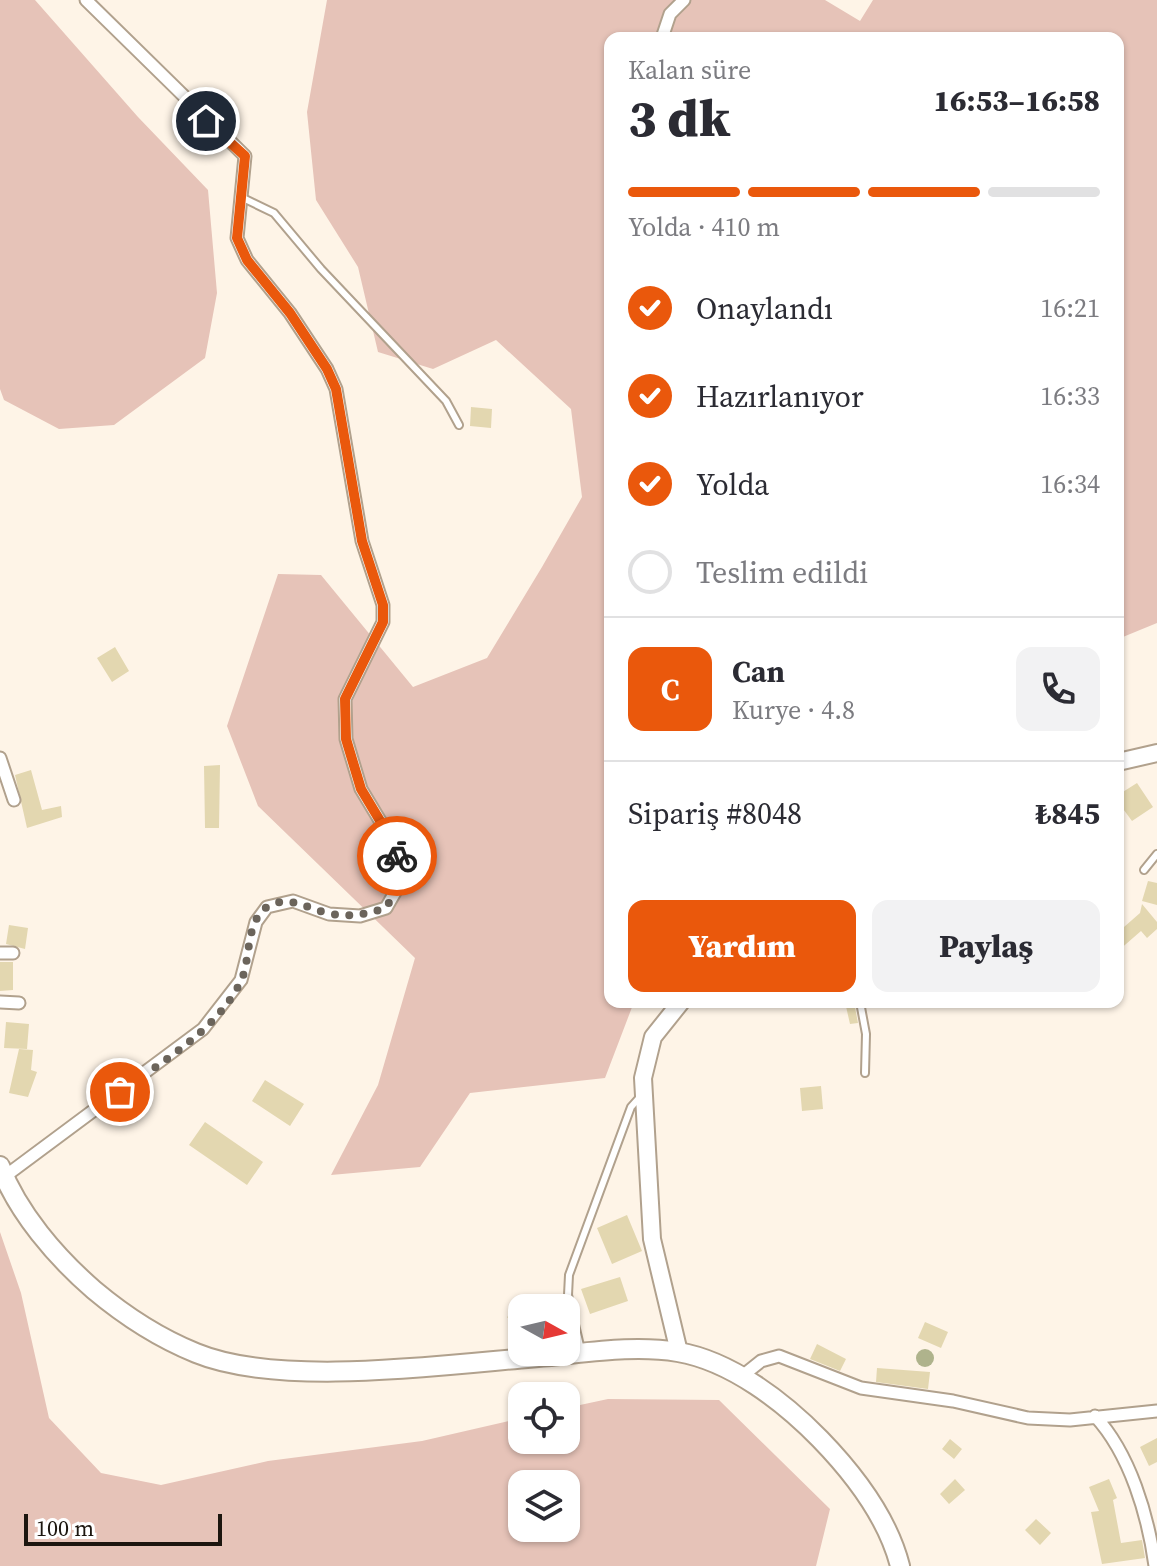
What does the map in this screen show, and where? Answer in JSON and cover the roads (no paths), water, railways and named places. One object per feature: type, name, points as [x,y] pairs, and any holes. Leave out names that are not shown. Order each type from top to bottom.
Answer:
[{"type":"main road","points":[[1124,761],[1157,753]]},
{"type":"main road","points":[[676,1008],[661,1024],[648,1049],[643,1096],[652,1239],[679,1352]]},
{"type":"main road","points":[[1,1173],[61,1262],[112,1305],[147,1329],[199,1354],[247,1365],[378,1370],[624,1350],[679,1352],[741,1377],[791,1410],[838,1457],[878,1514],[900,1566]]},
{"type":"street","points":[[1,1173],[203,1029],[241,980],[256,922],[267,907],[293,901],[329,914],[360,916],[386,908],[398,887],[399,865],[391,839],[361,789],[346,739],[345,699],[383,622],[383,605],[362,541],[342,414],[327,369],[290,313],[247,260],[237,238],[247,165],[239,147],[206,121],[86,0]]},
{"type":"street","points":[[664,32],[670,14],[684,0]]},
{"type":"street","points":[[0,758],[14,800]]},
{"type":"street","points":[[0,953],[13,953]]},
{"type":"street","points":[[0,1002],[19,1003]]},
{"type":"street","points":[[741,1377],[761,1361],[779,1356],[880,1393],[953,1401],[1028,1418],[1070,1420],[1157,1411]]},
{"type":"street","points":[[1095,1416],[1121,1452],[1147,1529],[1155,1566]]},
{"type":"lane","points":[[243,198],[274,213],[321,269],[446,401],[459,425]]},
{"type":"lane","points":[[1144,870],[1157,854]]},
{"type":"lane","points":[[861,1008],[866,1034],[865,1073]]},
{"type":"lane","points":[[582,1353],[568,1295],[569,1275],[631,1107],[643,1096]]}]
